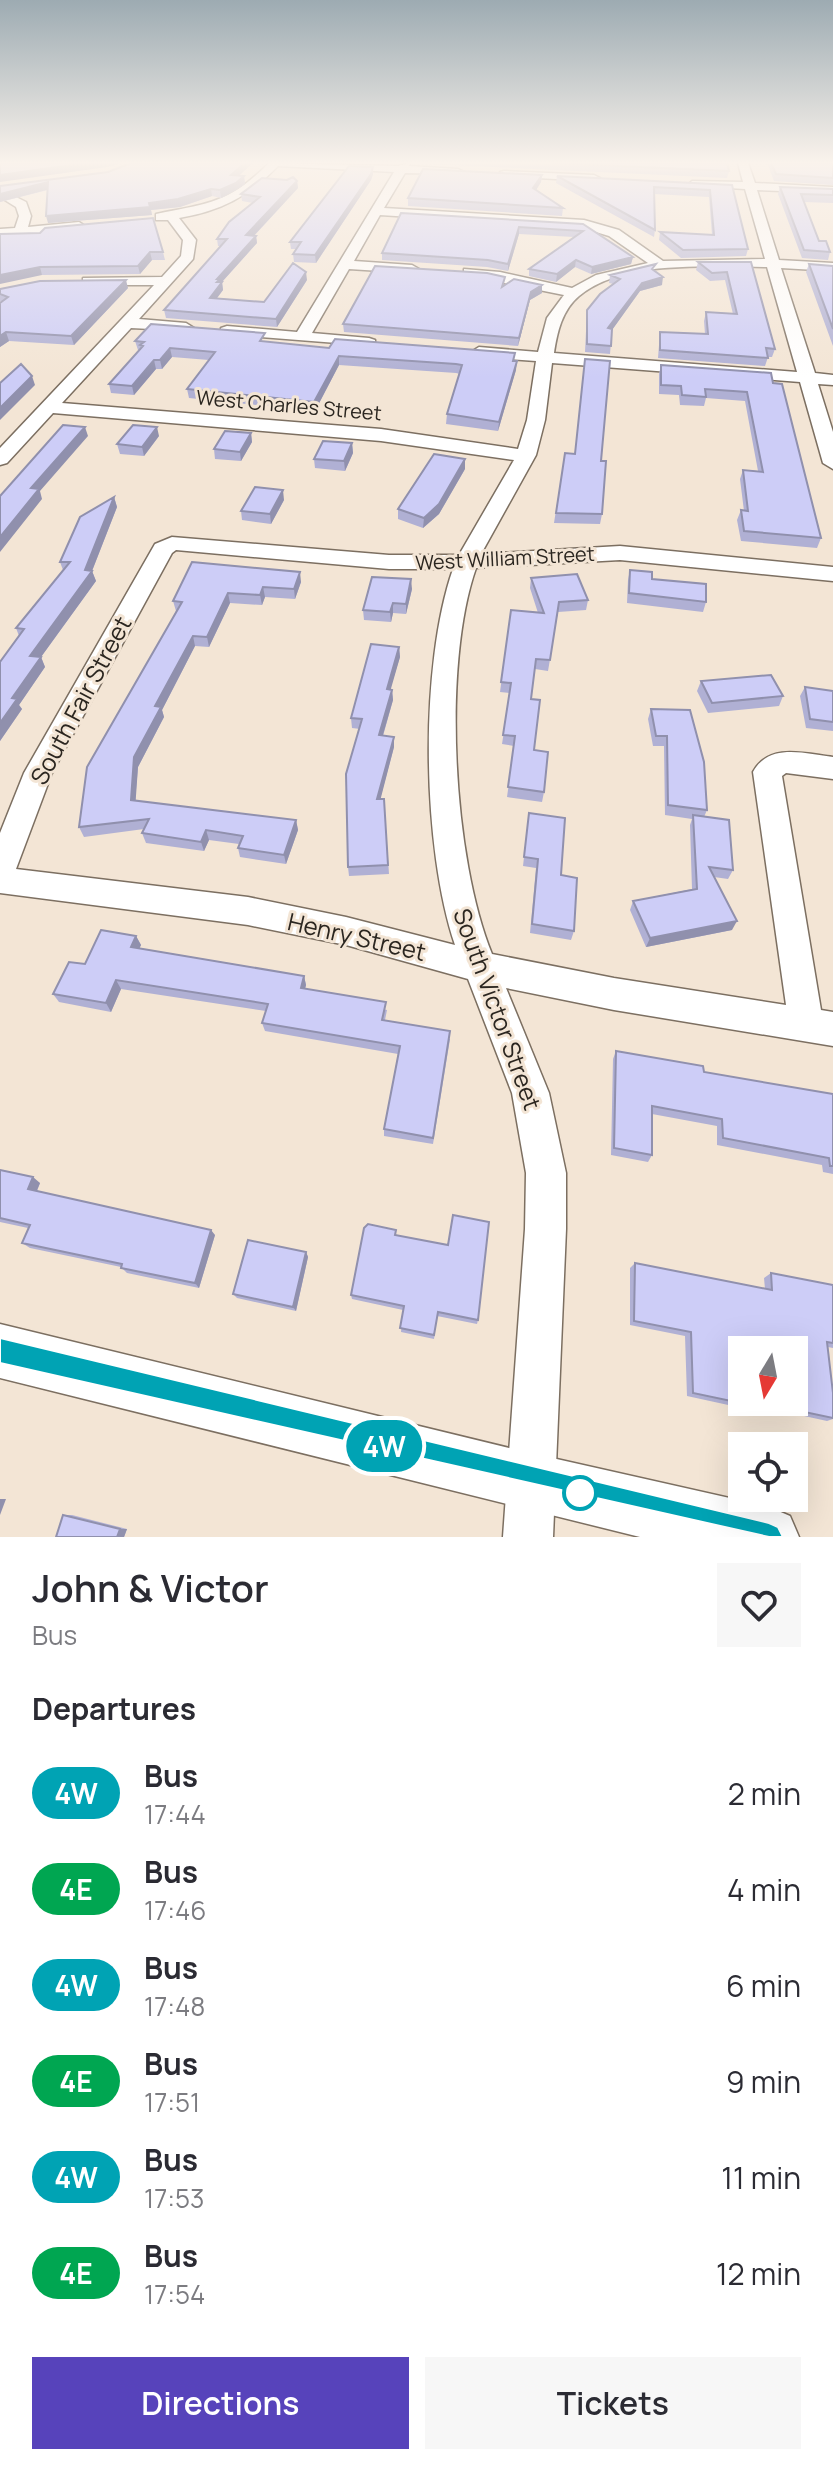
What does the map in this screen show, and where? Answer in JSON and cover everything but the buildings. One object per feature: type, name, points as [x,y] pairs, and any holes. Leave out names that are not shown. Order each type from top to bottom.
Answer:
[{"type":"street","points":[[0,459],[182,264],[190,246],[187,235]]},
{"type":"street","points":[[302,337],[362,235]]},
{"type":"street","points":[[616,235],[660,265]]},
{"type":"street","points":[[765,235],[833,463]]},
{"type":"street","points":[[453,271],[500,276],[574,293],[615,274],[660,265],[709,261],[833,267]]},
{"type":"street","points":[[345,265],[422,269]]},
{"type":"street","points":[[77,281],[167,281]]},
{"type":"street","name":"South Victor Street","points":[[528,1537],[545,1225],[545,1160],[538,1114],[522,1063],[460,905],[454,876],[448,806],[446,657],[450,619],[467,562],[525,456],[536,424],[556,313],[574,293]]},
{"type":"street","points":[[127,323],[394,345]]},
{"type":"street","points":[[455,350],[833,380]]},
{"type":"street","name":"West Charles Street","points":[[49,407],[381,435],[525,456]]},
{"type":"street","name":"West William Street","points":[[177,542],[389,562],[467,562],[620,553],[833,574]]},
{"type":"street","name":"South Fair Street","points":[[0,871],[38,773],[75,704],[163,549],[177,542]]},
{"type":"street","name":"Henry Street","points":[[0,880],[248,911],[346,931],[484,968],[614,994],[820,1027],[767,772],[781,762],[833,768]]},
{"type":"street","points":[[0,1351],[530,1482],[769,1537]]},
{"type":"bus line","name":"4W","points":[[0,1351],[530,1482],[769,1537]]}]
